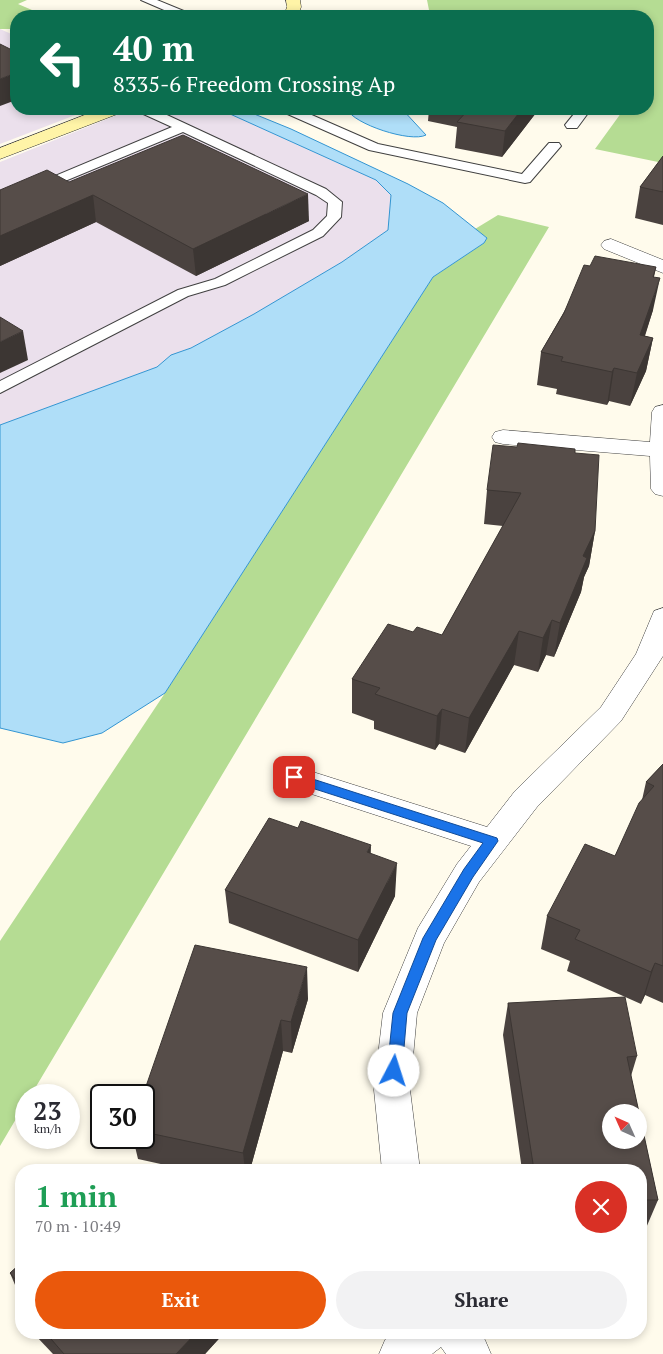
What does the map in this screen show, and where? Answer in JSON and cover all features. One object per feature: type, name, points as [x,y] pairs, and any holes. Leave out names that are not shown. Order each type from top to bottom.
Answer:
[{"type":"street","points":[[0,154],[99,115]]},
{"type":"street","points":[[611,245],[663,267]]},
{"type":"street","points":[[663,412],[661,450],[663,488]]},
{"type":"street","points":[[503,437],[661,450]]},
{"type":"street","points":[[400,1164],[392,1090],[400,1013],[430,938],[468,873],[492,841],[526,799],[611,714],[649,656],[663,617]]},
{"type":"street","points":[[294,777],[492,841]]},
{"type":"street","points":[[399,1354],[419,1339]]},
{"type":"street","points":[[459,1339],[471,1354]]},
{"type":"lane","points":[[147,0],[173,10]]},
{"type":"lane","points":[[0,388],[183,293],[220,282],[318,233],[334,217],[335,202],[321,192],[157,115]]},
{"type":"lane","points":[[302,115],[374,147],[525,179],[554,146]]},
{"type":"lane","points":[[572,125],[580,115]]},
{"type":"lane","points":[[0,204],[183,127]]},
{"type":"shaded area","points":[[0,29],[10,33],[10,115],[75,115],[0,144]]},
{"type":"shaded area","points":[[117,115],[232,115],[376,180],[392,195],[388,230],[342,262],[254,314],[191,348],[171,355],[157,367],[0,425],[0,162]]},
{"type":"green space","points":[[0,0],[27,0],[18,4],[32,10],[10,10],[10,29],[0,29]]},
{"type":"green space","points":[[427,0],[663,0],[663,163],[595,149],[620,115],[654,115],[654,10],[429,10]]},
{"type":"green space","points":[[498,215],[549,227],[38,1084],[15,1084],[15,1121],[0,1146],[0,941],[165,693],[433,277],[484,243],[487,238],[475,229]]},
{"type":"water","points":[[232,115],[257,115],[408,184],[443,203],[487,238],[484,243],[433,277],[165,693],[102,733],[63,743],[0,728],[0,425],[157,367],[171,355],[191,348],[254,314],[342,262],[388,230],[391,195],[376,180]]},
{"type":"water","points":[[352,115],[408,115],[426,135],[419,137],[396,134],[383,131],[360,121]]},
{"type":"building","points":[[0,44],[10,49],[10,75],[0,79]]},
{"type":"building","points":[[463,115],[517,115],[505,131],[457,122]]},
{"type":"building","points":[[183,135],[308,194],[193,249],[93,195],[0,236],[0,190],[47,170],[69,182]]},
{"type":"building","points":[[663,156],[663,192],[640,187]]},
{"type":"building","points":[[595,256],[656,267],[653,277],[660,278],[640,335],[653,338],[637,373],[614,368],[612,372],[561,361],[563,357],[541,352],[564,313],[584,265],[590,266]]},
{"type":"building","points":[[0,317],[23,331],[0,342]]},
{"type":"building","points":[[518,443],[575,449],[575,453],[599,455],[595,531],[583,556],[587,558],[560,623],[552,620],[543,638],[519,631],[469,718],[442,709],[437,716],[375,694],[380,688],[352,679],[388,624],[413,632],[417,627],[442,635],[521,493],[487,490],[493,445],[517,447]]},
{"type":"building","points":[[663,764],[663,966],[655,963],[651,972],[575,939],[580,930],[547,916],[585,844],[615,856],[639,803],[654,786],[646,782]]},
{"type":"building","points":[[269,818],[298,828],[301,821],[371,845],[367,852],[397,863],[358,940],[225,890]]},
{"type":"building","points":[[195,945],[307,967],[291,1022],[281,1020],[243,1153],[155,1134],[155,1084],[147,1084]]},
{"type":"building","points":[[625,997],[637,1056],[627,1057],[637,1104],[602,1104],[602,1149],[647,1149],[658,1200],[647,1200],[647,1164],[533,1164],[508,1003]]},
{"type":"building","points":[[15,1268],[15,1279],[10,1273]]},
{"type":"building","points":[[51,1339],[190,1339],[176,1354],[64,1354]]},
{"type":"route","points":[[294,777],[492,841],[468,873],[430,938],[400,1013],[394,1071]]}]
